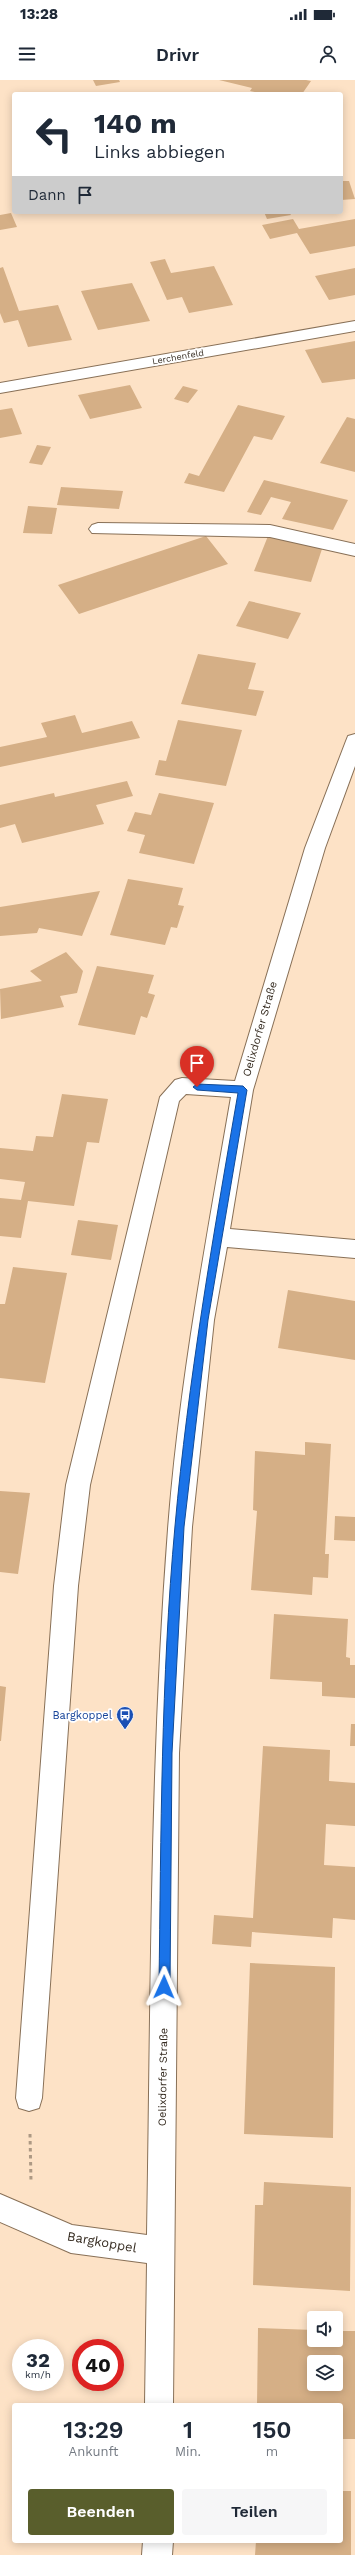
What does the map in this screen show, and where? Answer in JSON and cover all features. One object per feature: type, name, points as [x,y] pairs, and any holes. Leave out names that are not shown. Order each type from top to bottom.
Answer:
[{"type":"street","name":"Lerchenfeld","points":[[0,388],[355,326]]},
{"type":"street","points":[[98,529],[270,531],[355,550]]},
{"type":"street","name":"Oelixdorfer Straße","points":[[159,2403],[167,1753],[179,1535],[204,1320],[243,1090],[314,848],[355,741]]},
{"type":"street","points":[[29,2098],[66,1586],[78,1485],[170,1097],[182,1086],[243,1090]]},
{"type":"street","points":[[218,1237],[355,1249]]},
{"type":"street","name":"Bargkoppel","points":[[0,2208],[32,2224],[71,2239],[161,2251]]},
{"type":"street","points":[[157,2555],[158,2543]]},
{"type":"path","points":[[29,2098],[32,2224]]},
{"type":"building","points":[[93,80],[119,80],[120,82],[96,86]]},
{"type":"building","points":[[219,80],[311,81],[303,92],[255,92],[250,91],[252,88]]},
{"type":"building","points":[[343,181],[349,181],[355,199],[343,200]]},
{"type":"building","points":[[11,213],[17,227],[0,230],[0,215]]},
{"type":"building","points":[[265,214],[291,215],[267,219]]},
{"type":"building","points":[[293,219],[299,229],[355,219],[355,246],[310,254],[297,233],[270,239],[262,225]]},
{"type":"building","points":[[165,259],[171,273],[214,266],[233,305],[189,313],[182,297],[167,300],[150,262]]},
{"type":"building","points":[[3,267],[19,311],[58,305],[72,340],[28,347],[18,320],[4,323],[0,313],[0,268]]},
{"type":"building","points":[[355,268],[355,295],[329,300],[315,276]]},
{"type":"building","points":[[132,283],[150,321],[98,330],[81,291]]},
{"type":"building","points":[[355,341],[355,379],[322,383],[305,350]]},
{"type":"building","points":[[130,385],[142,408],[90,419],[78,395]]},
{"type":"building","points":[[183,386],[198,390],[188,403],[174,399]]},
{"type":"building","points":[[238,405],[285,416],[272,440],[254,436],[224,492],[184,483],[189,473],[199,476]]},
{"type":"building","points":[[12,408],[22,434],[0,438],[0,410]]},
{"type":"building","points":[[347,417],[355,419],[355,472],[320,463]]},
{"type":"building","points":[[37,445],[51,447],[42,465],[29,463]]},
{"type":"building","points":[[264,480],[348,500],[333,530],[282,519],[291,502],[271,497],[261,515],[247,512]]},
{"type":"building","points":[[61,487],[123,491],[119,509],[57,505]]},
{"type":"building","points":[[28,506],[57,508],[52,534],[23,533]]},
{"type":"building","points":[[206,536],[228,564],[79,614],[58,585]]},
{"type":"building","points":[[268,536],[323,546],[311,582],[254,571]]},
{"type":"building","points":[[249,601],[301,613],[288,639],[236,626]]},
{"type":"building","points":[[198,654],[256,663],[248,689],[264,691],[256,716],[181,704]]},
{"type":"building","points":[[75,715],[82,733],[132,721],[140,738],[0,767],[0,747],[47,737],[41,723]]},
{"type":"building","points":[[178,720],[242,730],[226,786],[155,775],[159,760],[166,761]]},
{"type":"building","points":[[127,781],[133,796],[96,805],[104,824],[22,843],[15,824],[0,828],[0,805],[54,793],[55,797]]},
{"type":"building","points":[[159,793],[214,803],[194,864],[139,853],[145,835],[127,831],[135,812],[151,815]]},
{"type":"building","points":[[128,879],[183,888],[178,905],[184,906],[177,928],[171,927],[165,945],[110,935]]},
{"type":"building","points":[[100,891],[82,936],[39,928],[37,933],[0,936],[0,907]]},
{"type":"building","points":[[66,952],[83,971],[77,993],[60,996],[64,1007],[1,1019],[0,989],[42,981],[30,971]]},
{"type":"building","points":[[97,966],[154,975],[148,993],[155,995],[147,1018],[141,1016],[135,1035],[78,1025]]},
{"type":"building","points":[[62,1094],[108,1099],[99,1143],[87,1142],[74,1206],[28,1201],[21,1238],[0,1236],[0,1198],[21,1200],[25,1182],[0,1179],[0,1148],[33,1151],[36,1136],[53,1137]]},
{"type":"building","points":[[78,1220],[118,1225],[111,1260],[71,1255]]},
{"type":"building","points":[[13,1267],[67,1273],[45,1383],[0,1378],[0,1304],[5,1304]]},
{"type":"building","points":[[288,1290],[355,1301],[355,1360],[278,1348]]},
{"type":"building","points":[[305,1442],[331,1444],[325,1554],[329,1554],[328,1578],[313,1577],[312,1595],[251,1590],[257,1511],[253,1510],[255,1451],[305,1455]]},
{"type":"building","points":[[0,1491],[30,1493],[18,1574],[0,1572]]},
{"type":"building","points":[[335,1516],[355,1517],[355,1541],[334,1540]]},
{"type":"building","points":[[274,1614],[348,1619],[346,1657],[350,1658],[350,1665],[355,1665],[355,1698],[322,1696],[322,1682],[270,1679]]},
{"type":"building","points":[[0,1686],[6,1687],[1,1741],[0,1741]]},
{"type":"building","points":[[351,1724],[355,1724],[355,1746],[350,1746]]},
{"type":"building","points":[[263,1746],[330,1750],[329,1781],[355,1783],[355,1826],[326,1824],[324,1865],[355,1867],[355,1920],[333,1918],[332,1938],[252,1932],[251,1947],[212,1944],[214,1915],[253,1918]]},
{"type":"building","points":[[250,1963],[335,1967],[333,2138],[244,2134]]},
{"type":"building","points":[[264,2182],[351,2187],[350,2291],[253,2285],[255,2205],[263,2205]]},
{"type":"building","points":[[258,2328],[307,2330],[307,2347],[343,2347],[343,2331],[355,2331],[355,2439],[343,2439],[343,2403],[257,2403]]},
{"type":"building","points":[[343,2491],[351,2491],[351,2555],[255,2555],[256,2543],[343,2543]]},
{"type":"place","name":"Bargkoppel","points":[[125,1730]]},
{"type":"route","points":[[164,1987],[167,1753],[180,1527],[204,1320],[243,1090],[197,1087]]}]
